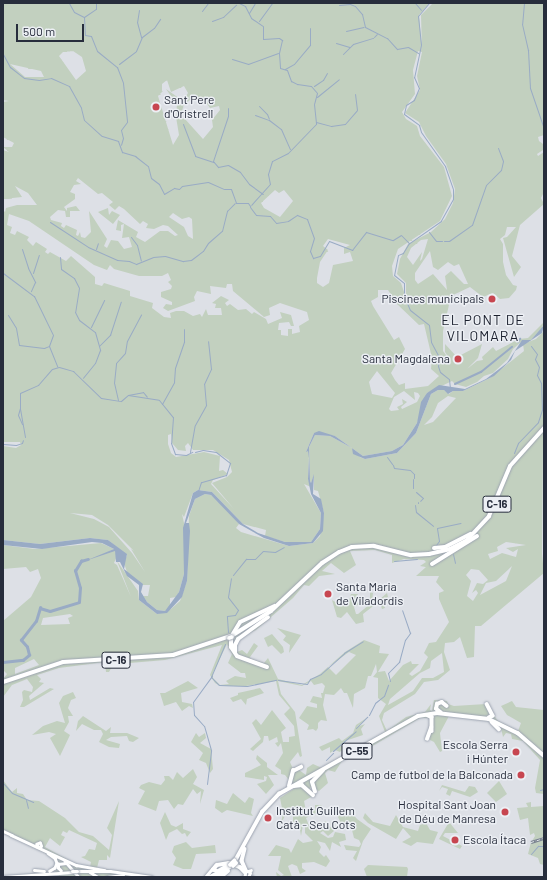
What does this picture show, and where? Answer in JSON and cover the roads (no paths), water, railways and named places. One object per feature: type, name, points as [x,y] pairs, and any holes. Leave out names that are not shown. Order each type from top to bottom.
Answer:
[{"type":"highway","name":"C-16","points":[[3,683],[64,664],[173,656],[231,637],[269,615],[298,590],[324,563],[349,550],[368,548],[428,555],[446,551],[466,541],[482,527],[492,510],[510,466],[544,429]]},
{"type":"highway","name":"C-16","points":[[231,637],[271,611],[329,558],[352,548],[374,546],[411,555],[428,555],[446,552],[464,544],[477,534],[491,518],[511,467],[544,429]]},
{"type":"highway","points":[[434,548],[445,547],[467,537],[477,530],[492,510]]},
{"type":"highway","points":[[432,564],[471,541],[491,518]]},
{"type":"highway","points":[[265,665],[239,657],[231,645],[232,634],[236,626],[271,608],[303,582]]},
{"type":"highway","points":[[239,657],[234,649],[237,640],[274,612],[298,590]]},
{"type":"highway","points":[[444,714],[437,710],[437,704],[441,702],[447,706]]},
{"type":"highway","points":[[482,718],[492,717],[487,704]]},
{"type":"highway","points":[[491,721],[500,730],[505,726],[492,710]]},
{"type":"highway","name":"C-55","points":[[235,861],[265,807],[288,788],[379,739],[413,718],[444,714],[482,718],[505,726],[544,756]]},
{"type":"highway","points":[[427,715],[432,723],[434,731]]},
{"type":"highway","name":"C-55","points":[[307,777],[380,740],[409,721],[427,715],[491,721],[514,730],[544,756]]},
{"type":"highway","points":[[427,739],[430,735],[432,723],[436,715]]},
{"type":"highway","points":[[288,788],[292,782],[293,771],[300,768],[295,770],[294,777],[299,780],[307,777]]},
{"type":"highway","points":[[288,788],[302,785],[314,793],[312,782],[326,768]]},
{"type":"highway","name":"C-55","points":[[216,877],[231,866],[244,849],[270,803],[288,788]]},
{"type":"highway","points":[[247,873],[242,856],[254,829]]},
{"type":"highway","points":[[220,863],[234,859],[249,838]]},
{"type":"highway","points":[[231,866],[218,872],[213,870],[217,865],[229,863],[240,867],[247,873]]},
{"type":"highway","points":[[221,877],[231,866]]},
{"type":"highway","name":"C-55","points":[[210,877],[231,866]]},
{"type":"main road","points":[[3,831],[62,860],[80,877]]},
{"type":"main road","points":[[30,844],[40,845],[54,858],[57,863],[55,868],[50,871]]},
{"type":"main road","points":[[46,852],[76,865],[152,877]]},
{"type":"main road","points":[[65,860],[80,877]]},
{"type":"main road","points":[[62,871],[57,866],[61,862],[75,871]]},
{"type":"main road","points":[[205,877],[214,866],[220,863],[234,864],[255,877]]},
{"type":"main road","points":[[3,876],[33,871],[110,871],[152,877]]},
{"type":"main road","points":[[33,871],[109,872],[147,877]]},
{"type":"main road","points":[[3,876],[75,871],[138,877]]},
{"type":"main road","points":[[90,872],[98,877]]},
{"type":"main road","points":[[243,877],[247,873]]},
{"type":"main road","points":[[11,875],[19,875]]},
{"type":"main road","points":[[107,877],[123,875]]},
{"type":"water","points":[[544,325],[542,333],[515,351],[511,360],[494,376],[463,391],[453,391],[448,394],[444,390],[438,390],[431,394],[416,433],[397,453],[365,459],[353,454],[352,448],[363,456],[392,451],[403,445],[417,423],[421,402],[427,393],[439,385],[465,389],[486,379],[507,363],[522,340],[531,340]]},
{"type":"water","points":[[319,431],[335,436],[351,448],[330,436],[315,435],[309,447],[310,481],[311,483],[314,474],[313,494],[321,499],[324,513],[323,531],[313,543],[289,546],[264,538],[239,524],[211,495],[205,494],[195,499],[186,523],[189,523],[190,531],[187,581],[182,597],[167,613],[157,614],[139,600],[139,585],[127,576],[120,562],[116,562],[115,551],[85,561],[114,549],[102,543],[92,542],[42,549],[3,545],[3,540],[40,544],[90,538],[108,540],[127,554],[124,569],[143,584],[141,592],[147,602],[157,610],[165,611],[179,592],[184,574],[183,528],[193,493],[198,490],[212,492],[243,524],[258,533],[285,542],[311,542],[320,529],[321,513],[311,494],[308,479],[309,458],[308,451],[306,452],[314,433]]},
{"type":"waterway","points":[[69,3],[74,12],[84,17],[85,35],[91,36],[97,51],[117,67],[123,83],[127,122],[121,130],[123,138],[121,145]]},
{"type":"waterway","points":[[84,17],[96,9],[96,3]]},
{"type":"waterway","points":[[202,11],[208,3]]},
{"type":"waterway","points":[[239,3],[245,6],[251,18],[263,26],[263,39],[279,38],[282,40],[279,53],[280,68],[287,70],[291,81],[297,84],[311,86],[317,93],[314,104],[316,124],[288,153],[272,161],[268,174],[270,184],[251,205]]},
{"type":"waterway","points":[[249,13],[255,3]]},
{"type":"waterway","points":[[259,21],[272,3]]},
{"type":"waterway","points":[[415,3],[421,10]]},
{"type":"waterway","points":[[429,3],[418,16],[421,45],[414,77],[419,88],[414,100],[406,105],[404,114],[419,125],[421,132],[445,166],[453,189],[453,199],[441,221],[409,243],[403,253],[398,255],[394,275],[404,283],[404,296],[410,310],[429,325],[431,342],[439,357],[438,366],[440,372],[449,379],[450,389]]},
{"type":"waterway","points":[[524,3],[522,24],[528,50],[530,88],[544,129]]},
{"type":"waterway","points":[[339,5],[350,4],[355,6],[362,14],[365,27],[387,38],[397,49],[408,47],[418,53]]},
{"type":"waterway","points":[[212,21],[223,17],[236,5]]},
{"type":"waterway","points":[[139,10],[137,22],[141,37]]},
{"type":"waterway","points":[[119,64],[136,51],[142,37],[154,28],[160,19]]},
{"type":"waterway","points":[[346,31],[364,27]]},
{"type":"waterway","points":[[285,69],[294,64],[310,45],[310,28]]},
{"type":"waterway","points":[[374,37],[377,34]]},
{"type":"waterway","points":[[343,54],[353,44],[373,38]]},
{"type":"waterway","points":[[336,43],[349,47]]},
{"type":"waterway","points":[[232,59],[248,64],[278,53]]},
{"type":"waterway","points":[[3,54],[10,67],[24,78],[39,80],[51,78],[69,86],[81,108],[84,120],[102,136],[118,141],[122,152],[135,156],[148,166],[151,178],[159,184],[164,194],[174,188],[179,189],[182,186],[208,182],[224,189],[231,189],[236,203],[248,203],[250,206]]},
{"type":"waterway","points":[[314,86],[323,80],[327,73]]},
{"type":"waterway","points":[[317,97],[339,79]]},
{"type":"waterway","points":[[316,122],[331,126],[345,124],[357,110],[355,94]]},
{"type":"waterway","points":[[259,106],[267,114],[269,119]]},
{"type":"waterway","points":[[228,108],[228,116],[213,161],[218,167],[228,165],[240,172],[249,184],[263,194]]},
{"type":"waterway","points":[[255,115],[269,120],[281,129],[290,149]]},
{"type":"waterway","points":[[183,124],[195,156],[214,162]]},
{"type":"waterway","points":[[444,241],[449,241],[472,225],[486,185],[501,170],[503,161],[498,148]]},
{"type":"waterway","points":[[50,222],[88,247],[117,260],[129,261],[136,264],[153,257],[165,256],[183,261],[191,260],[203,251],[208,243],[222,231],[227,211],[235,203]]},
{"type":"waterway","points":[[250,207],[256,215],[270,216],[276,223],[288,221],[297,215],[307,219],[314,238],[310,251],[313,258],[320,256],[329,241],[352,250],[366,232],[393,240],[401,235],[409,243]]},
{"type":"waterway","points":[[429,232],[436,241],[442,241]]},
{"type":"waterway","points":[[131,237],[137,245],[141,261]]},
{"type":"waterway","points":[[96,249],[98,243]]},
{"type":"waterway","points":[[22,249],[28,268],[35,282],[31,291]]},
{"type":"waterway","points":[[33,273],[39,255]]},
{"type":"waterway","points":[[60,257],[61,269],[74,278],[79,288],[75,312],[79,320],[95,332],[100,350],[95,363],[83,378]]},
{"type":"waterway","points":[[3,273],[34,296],[53,335],[49,346],[57,366]]},
{"type":"waterway","points":[[91,327],[104,300]]},
{"type":"waterway","points":[[99,346],[110,335],[121,302]]},
{"type":"waterway","points":[[8,315],[16,328],[19,345],[44,348],[49,346]]},
{"type":"waterway","points":[[118,400],[114,383],[116,363],[125,353],[127,341],[141,315]]},
{"type":"waterway","points":[[162,404],[174,382],[175,368],[184,342],[184,329]]},
{"type":"waterway","points":[[190,452],[195,425],[206,405],[204,384],[211,369],[208,341]]},
{"type":"waterway","points":[[514,453],[518,443],[538,422],[542,410],[541,383],[537,375],[539,367],[535,359],[537,354],[531,346]]},
{"type":"waterway","points":[[455,384],[481,372],[512,347]]},
{"type":"waterway","points":[[25,437],[20,409],[20,393],[38,385],[52,369],[59,367],[73,371],[101,398],[121,401],[128,395],[159,400],[173,417],[171,443],[175,454],[186,455],[192,452]]},
{"type":"waterway","points":[[128,395],[143,392],[147,397]]},
{"type":"waterway","points":[[20,408],[18,415],[22,424]]},
{"type":"waterway","points":[[3,444],[16,445],[22,443],[23,440]]},
{"type":"waterway","points":[[195,452],[203,450],[216,452],[230,463],[226,475],[201,482],[198,491]]},
{"type":"waterway","points":[[387,457],[392,464]]},
{"type":"waterway","points":[[393,465],[394,468],[410,470],[414,474],[414,478]]},
{"type":"waterway","points":[[413,479],[413,488]]},
{"type":"waterway","points":[[416,492],[423,498],[420,501]]},
{"type":"waterway","points":[[415,505],[416,512],[433,526]]},
{"type":"waterway","points":[[437,528],[460,523]]},
{"type":"waterway","points":[[436,545],[439,541],[437,528]]},
{"type":"waterway","points":[[233,575],[246,559],[255,559],[263,551],[275,552],[284,547]]},
{"type":"waterway","points":[[453,554],[455,563]]},
{"type":"waterway","points":[[3,662],[23,660],[29,655],[27,647],[21,640],[36,621],[40,608],[50,611],[79,602],[80,588],[75,571],[81,561],[88,559]]},
{"type":"waterway","points":[[394,561],[417,559]]},
{"type":"waterway","points":[[228,632],[227,616],[235,615],[238,610],[228,597],[231,578]]},
{"type":"waterway","points":[[390,681],[388,673],[399,662],[405,640],[410,633],[402,610]]},
{"type":"waterway","points":[[278,680],[307,684],[310,679],[321,674],[344,653],[363,641]]},
{"type":"waterway","points":[[225,644],[211,677],[219,685],[247,686],[276,680]]},
{"type":"waterway","points":[[207,784],[211,750],[204,726],[194,715],[193,702],[212,676]]},
{"type":"waterway","points":[[369,715],[375,703],[384,696],[388,685]]},
{"type":"waterway","points":[[3,688],[3,694]]},
{"type":"waterway","points":[[356,728],[367,717]]},
{"type":"waterway","points":[[333,751],[356,731]]},
{"type":"waterway","points":[[326,760],[333,753]]},
{"type":"waterway","points":[[3,783],[12,793],[33,802]]},
{"type":"waterway","points":[[540,790],[544,789]]},
{"type":"waterway","points":[[26,800],[28,808]]},
{"type":"waterway","points":[[531,854],[538,846],[544,846]]},
{"type":"railway","points":[[531,842],[544,838]]},
{"type":"place","name":"Sant Pere d'Oristrell","points":[[156,107]]},
{"type":"place","name":"Piscines municipals","points":[[492,299]]},
{"type":"place","name":"Santa Magdalena","points":[[458,359]]},
{"type":"place","name":"Santa Maria de Viladordis","points":[[328,594]]},
{"type":"place","name":"Escola Serra i Húnter","points":[[516,752]]},
{"type":"place","name":"Camp de futbol de la Balconada","points":[[521,775]]},
{"type":"place","name":"Hospital Sant Joan de Déu de Manresa","points":[[505,812]]},
{"type":"place","name":"Institut Guillem Catà - Seu Cots","points":[[268,818]]},
{"type":"place","name":"Escola Ítaca","points":[[455,840]]},
{"type":"district","name":"EL PONT DE VILOMARA","points":[[483,328]]}]
